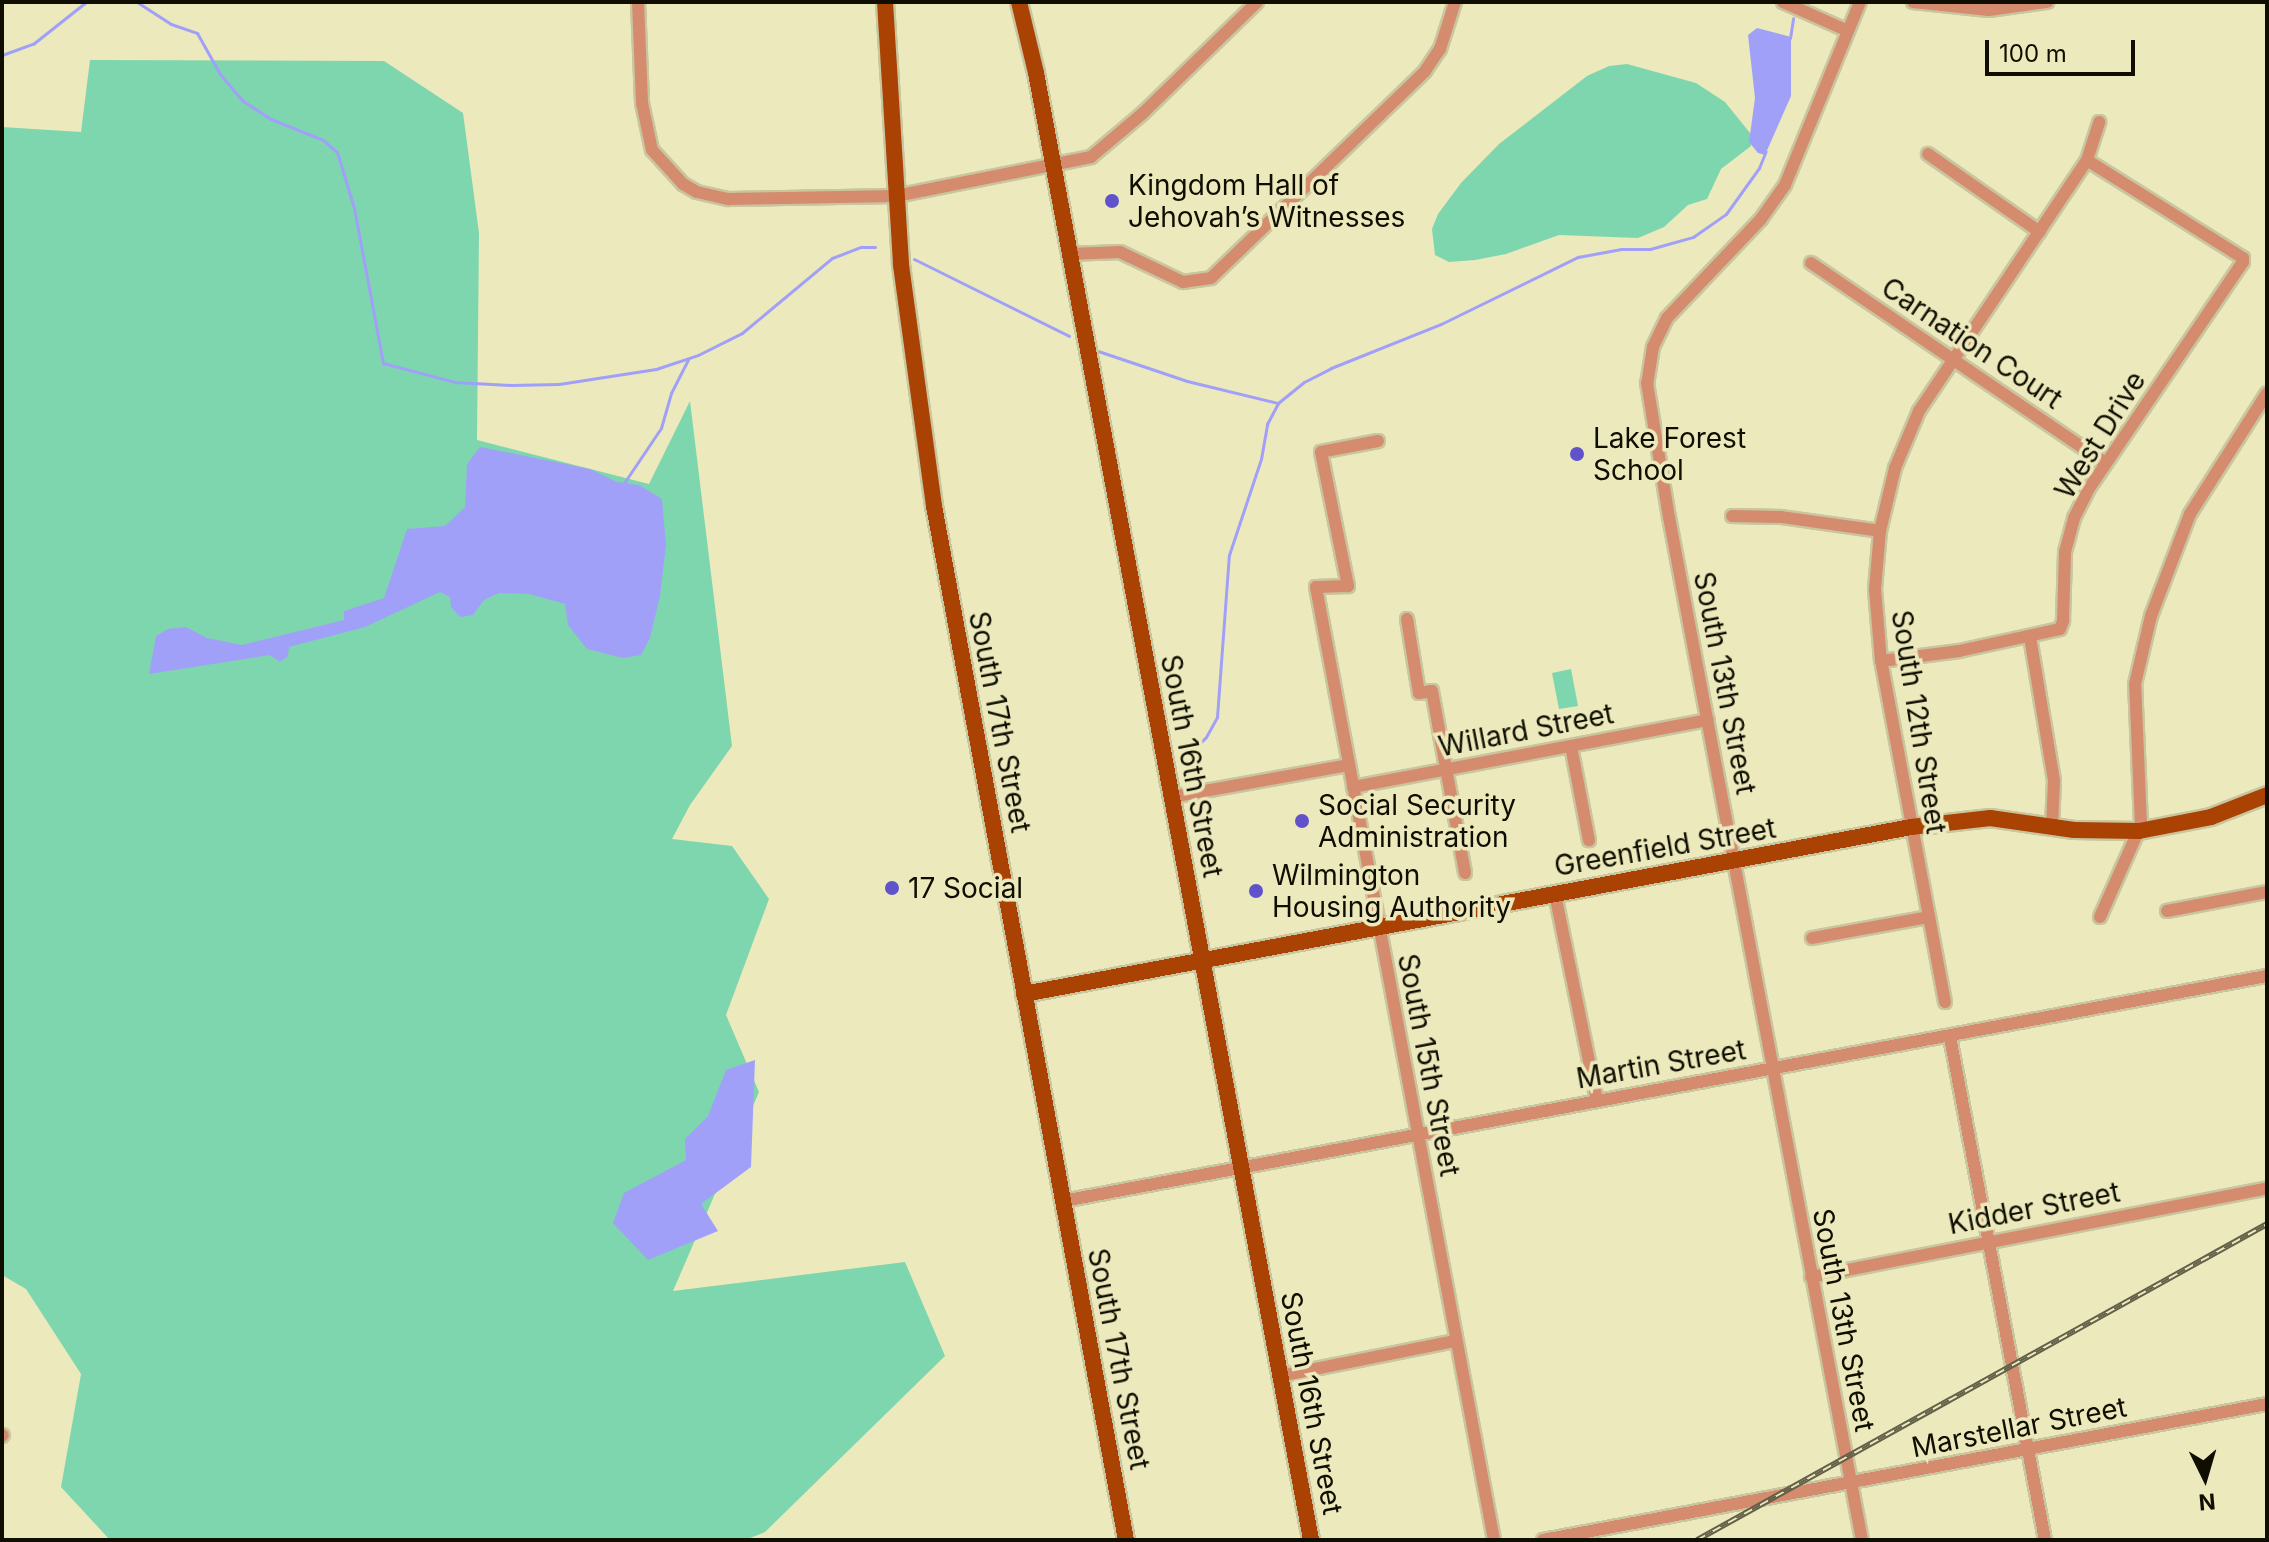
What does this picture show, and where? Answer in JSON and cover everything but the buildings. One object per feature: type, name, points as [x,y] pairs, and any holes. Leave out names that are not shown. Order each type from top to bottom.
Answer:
[{"type":"main road","name":"South 17th Street","points":[[885,2],[905,304],[934,506],[1126,1540]]},
{"type":"main road","name":"South 16th Street","points":[[1019,2],[1053,165],[1311,1540]]},
{"type":"main road","name":"Greenfield Street","points":[[1024,994],[1911,827],[1990,818],[2111,833],[2139,831],[2211,817],[2267,795]]},
{"type":"street","points":[[638,2],[642,103],[648,141],[657,158],[683,184],[697,192],[728,199],[896,196],[1091,157],[1104,150],[1257,2]]},
{"type":"street","points":[[1069,254],[1120,252],[1183,282],[1211,278],[1425,71],[1440,49],[1455,2]]},
{"type":"street","points":[[1783,2],[1848,31]]},
{"type":"street","name":"South 13th Street","points":[[1860,2],[1785,185],[1755,225],[1678,303],[1660,330],[1651,354],[1647,383],[1649,409],[1861,1539]]},
{"type":"street","points":[[1913,2],[1989,10],[2047,2]]},
{"type":"street","name":"South 12th Street","points":[[1945,1002],[1881,661],[1875,589],[1880,531],[1891,479],[1919,411],[2087,160],[2099,122]]},
{"type":"street","points":[[1928,154],[2040,232]]},
{"type":"street","name":"West Drive","points":[[2030,637],[2062,625],[2064,563],[2072,527],[2088,490],[2224,292],[2243,258],[2087,160]]},
{"type":"street","name":"Carnation Court","points":[[1811,263],[2105,463]]},
{"type":"street","points":[[2100,917],[2139,831],[2142,809],[2135,693],[2138,658],[2190,514],[2267,393]]},
{"type":"street","name":"South 15th Street","points":[[1378,441],[1321,452],[1348,586],[1316,587],[1377,928],[1494,1540]]},
{"type":"street","points":[[1732,516],[1791,518],[1880,531]]},
{"type":"street","points":[[1407,619],[1419,693],[1432,691],[1465,873]]},
{"type":"street","points":[[1881,661],[2030,637],[2054,781],[2052,826]]},
{"type":"street","name":"Willard Street","points":[[1353,787],[1708,720]]},
{"type":"street","points":[[1571,746],[1589,840]]},
{"type":"street","points":[[1171,797],[1349,765]]},
{"type":"street","points":[[2167,911],[2267,892]]},
{"type":"street","points":[[1555,894],[1597,1100]]},
{"type":"street","points":[[1812,938],[1929,917]]},
{"type":"street","name":"Martin Street","points":[[1063,1201],[2267,976]]},
{"type":"street","points":[[1950,1037],[1991,1241],[2045,1540]]},
{"type":"street","name":"Kidder Street","points":[[1811,1277],[2267,1188]]},
{"type":"street","points":[[1280,1376],[1455,1341]]},
{"type":"street","name":"Marstellar Street","points":[[1543,1540],[2267,1404]]},
{"type":"street","points":[[1846,1540],[1861,1539]]},
{"type":"green space","points":[[90,60],[384,61],[463,113],[479,233],[477,440],[649,484],[690,401],[732,746],[690,805],[672,839],[732,846],[769,899],[726,1015],[759,1092],[673,1291],[905,1262],[945,1356],[765,1532],[745,1540],[110,1540],[61,1487],[81,1374],[26,1289],[2,1275],[2,127],[81,132]]},
{"type":"green space","points":[[1627,64],[1696,83],[1725,102],[1750,133],[1751,146],[1721,169],[1707,199],[1688,205],[1664,227],[1638,238],[1559,235],[1506,254],[1475,260],[1449,262],[1435,255],[1432,229],[1438,214],[1461,183],[1499,144],[1587,76],[1609,66]]},
{"type":"green space","points":[[1571,669],[1578,706],[1559,709],[1552,673]]},
{"type":"shaded area","points":[[1757,28],[1791,37],[1791,96],[1765,155],[1758,153],[1749,142],[1755,98],[1748,35]]},
{"type":"shaded area","points":[[480,447],[590,469],[617,482],[639,485],[662,499],[666,545],[660,596],[650,638],[641,655],[623,658],[587,649],[568,625],[565,604],[529,594],[499,593],[484,600],[473,615],[460,617],[451,607],[450,597],[440,592],[365,627],[289,647],[288,656],[280,662],[270,655],[149,674],[156,636],[168,629],[186,627],[207,638],[242,645],[344,620],[344,611],[384,598],[407,529],[445,526],[465,507],[467,464]]},
{"type":"shaded area","points":[[755,1060],[751,1167],[701,1204],[718,1231],[648,1260],[613,1223],[624,1193],[686,1160],[685,1139],[708,1116],[726,1070]]},
{"type":"waterway","points":[[2,55],[33,44],[86,2]]},
{"type":"waterway","points":[[137,2],[171,24],[197,33],[220,74],[243,101],[271,119],[323,140],[337,152],[354,208],[383,363],[455,382],[511,385],[559,384],[656,369],[698,355],[742,333],[832,258],[861,247],[875,247]]},
{"type":"waterway","points":[[1790,38],[1793,18]]},
{"type":"waterway","points":[[1188,755],[1206,737],[1217,717],[1229,555],[1261,459],[1267,424],[1278,403],[1304,382],[1331,368],[1441,324],[1578,257],[1621,249],[1650,249],[1693,237],[1726,214],[1759,168],[1766,151]]},
{"type":"waterway","points":[[914,259],[1069,336]]},
{"type":"waterway","points":[[1098,351],[1187,381],[1278,403]]},
{"type":"waterway","points":[[624,483],[661,428],[671,393],[688,359]]},
{"type":"railway","points":[[1697,1540],[2267,1224]]},
{"type":"place","name":"Kingdom Hall of Jehovah’s Witnesses","points":[[1112,201]]},
{"type":"place","name":"Lake Forest School","points":[[1577,454]]},
{"type":"place","name":"Social Security Administration","points":[[1302,821]]},
{"type":"place","name":"17 Social","points":[[892,888]]},
{"type":"place","name":"Wilmington Housing Authority","points":[[1256,891]]}]
